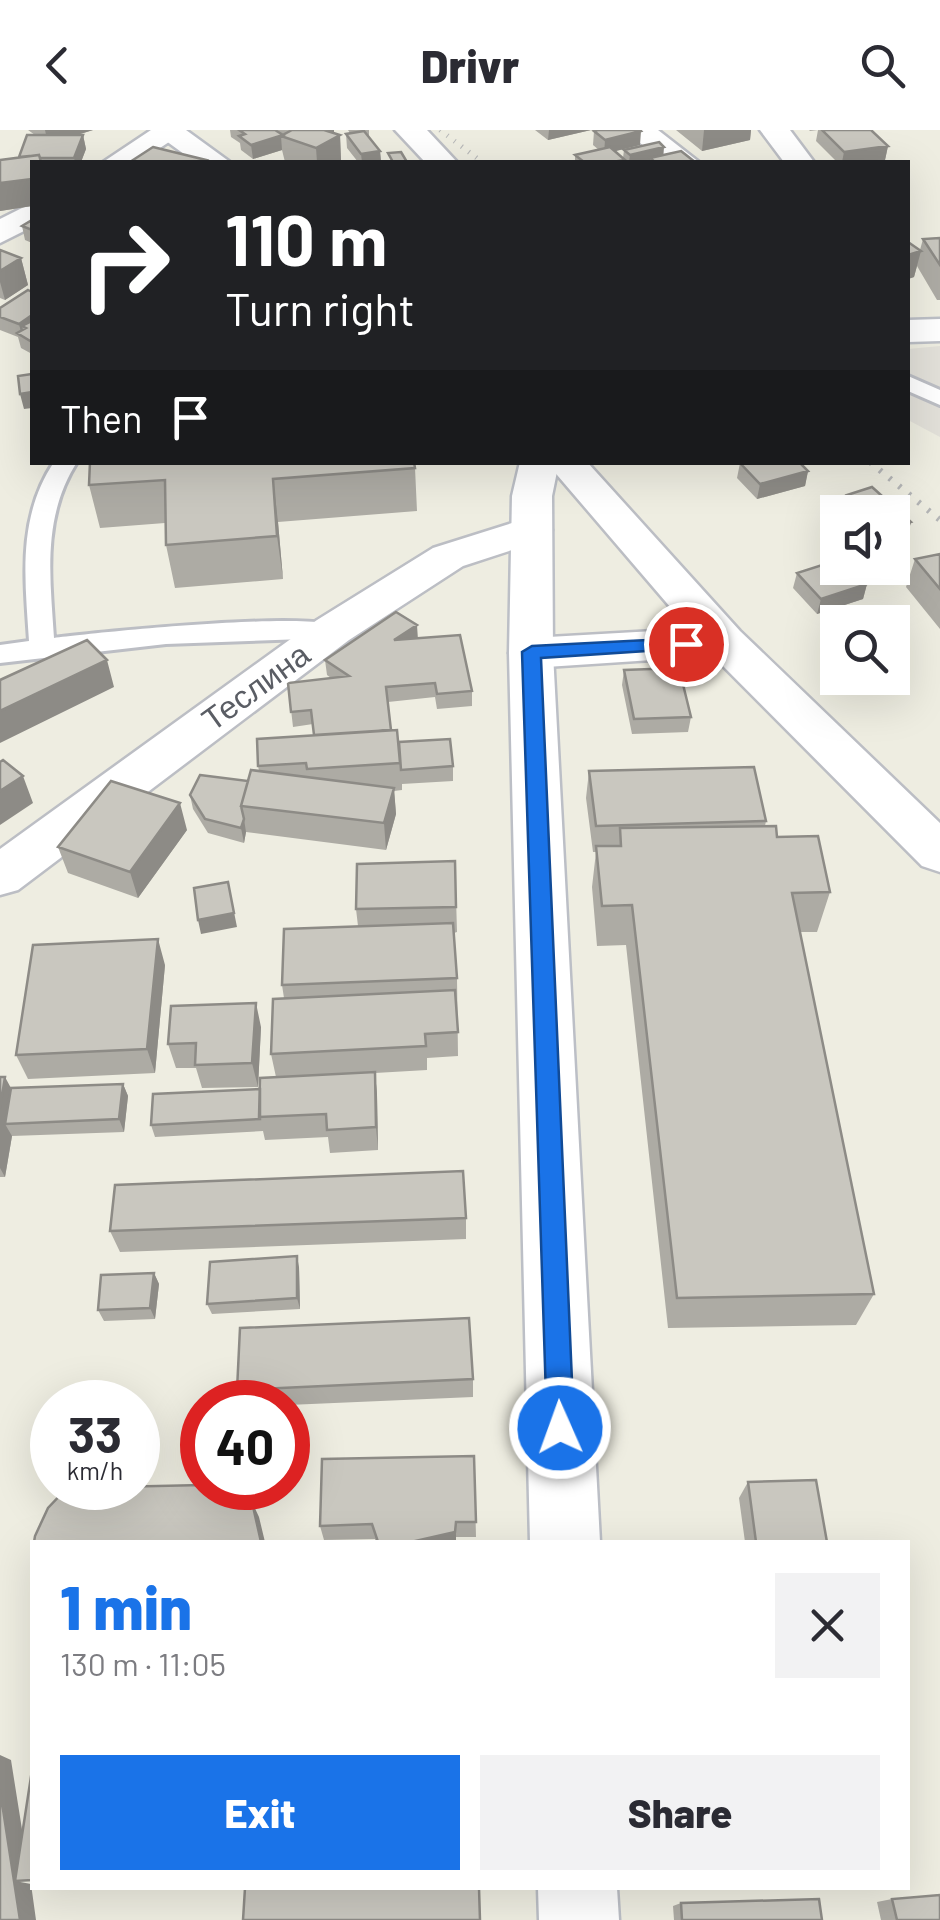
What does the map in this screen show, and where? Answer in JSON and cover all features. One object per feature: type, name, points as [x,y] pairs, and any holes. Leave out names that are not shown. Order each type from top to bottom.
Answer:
[{"type":"street","points":[[410,130],[440,160]]},
{"type":"street","points":[[638,130],[681,160]]},
{"type":"street","points":[[775,130],[797,160]]},
{"type":"street","points":[[121,160],[168,131],[213,160]]},
{"type":"street","points":[[0,233],[30,215]]},
{"type":"street","points":[[539,465],[532,496],[532,652],[565,1540]]},
{"type":"street","points":[[568,465],[724,642],[940,853]]},
{"type":"street","name":"Теслина","points":[[0,876],[333,630],[448,557],[531,530]]},
{"type":"street","points":[[532,652],[724,642]]},
{"type":"street","points":[[578,1890],[579,1920]]},
{"type":"lane","points":[[910,384],[940,398]]},
{"type":"lane","points":[[42,647],[37,534],[46,500],[64,465]]},
{"type":"lane","points":[[0,654],[262,629],[333,630]]},
{"type":"shaded area","points":[[940,346],[940,437],[910,421],[910,349]]},
{"type":"building","points":[[239,130],[275,130],[283,135],[251,145],[239,136],[245,134]]},
{"type":"building","points":[[292,130],[324,130],[340,135],[316,148],[281,136]]},
{"type":"building","points":[[822,130],[871,130],[888,146],[844,152]]},
{"type":"building","points":[[364,131],[380,151],[361,154],[346,134]]},
{"type":"building","points":[[594,131],[641,131],[605,140]]},
{"type":"building","points":[[27,135],[83,135],[74,158],[19,157]]},
{"type":"building","points":[[659,142],[664,147],[630,155],[624,150]]},
{"type":"building","points":[[153,147],[206,160],[133,160]]},
{"type":"building","points":[[610,147],[625,160],[581,160],[575,155]]},
{"type":"building","points":[[681,151],[692,160],[650,158]]},
{"type":"building","points":[[401,152],[406,160],[392,160],[388,153]]},
{"type":"building","points":[[39,155],[40,160],[30,160],[30,179],[0,183],[0,160]]},
{"type":"building","points":[[940,238],[940,265],[923,239]]},
{"type":"building","points":[[0,250],[21,258],[0,271]]},
{"type":"building","points":[[30,291],[30,316],[19,324],[0,317],[0,308]]},
{"type":"building","points":[[30,322],[30,341],[17,333],[26,328],[22,326]]},
{"type":"building","points":[[30,374],[30,392],[20,394],[18,376]]},
{"type":"building","points":[[90,465],[415,468],[273,479],[277,536],[166,545],[165,480],[89,485]]},
{"type":"building","points":[[742,465],[802,465],[808,471],[760,484]]},
{"type":"building","points":[[872,487],[881,495],[847,495]]},
{"type":"building","points":[[940,554],[940,589],[915,559]]},
{"type":"building","points":[[820,566],[820,585],[864,585],[821,599],[797,573]]},
{"type":"building","points":[[396,612],[417,625],[394,640],[460,635],[472,691],[437,694],[435,683],[386,687],[391,730],[314,735],[311,710],[291,712],[288,683],[349,676],[325,660]]},
{"type":"building","points":[[87,640],[107,660],[0,711],[0,680]]},
{"type":"building","points":[[679,668],[691,717],[634,719],[624,670]]},
{"type":"building","points":[[397,730],[400,763],[307,769],[306,763],[258,766],[257,739]]},
{"type":"building","points":[[450,739],[453,766],[401,770],[399,742]]},
{"type":"building","points":[[3,760],[23,776],[0,791],[0,762]]},
{"type":"building","points":[[754,767],[766,821],[596,826],[589,771]]},
{"type":"building","points":[[251,770],[394,788],[384,823],[241,806]]},
{"type":"building","points":[[200,775],[248,781],[241,806],[241,828],[205,819],[190,795]]},
{"type":"building","points":[[111,781],[180,803],[130,872],[58,847]]},
{"type":"building","points":[[776,826],[777,837],[818,836],[830,892],[792,893],[874,1294],[677,1298],[632,905],[602,906],[596,846],[621,846],[620,828]]},
{"type":"building","points":[[455,861],[456,907],[356,909],[357,864]]},
{"type":"building","points":[[228,882],[234,913],[198,920],[194,888]]},
{"type":"building","points":[[453,923],[457,978],[282,985],[284,929]]},
{"type":"building","points":[[158,939],[147,1049],[16,1055],[33,945]]},
{"type":"building","points":[[455,990],[458,1032],[425,1034],[426,1046],[271,1054],[273,999]]},
{"type":"building","points":[[256,1003],[252,1063],[195,1065],[196,1043],[168,1044],[171,1006]]},
{"type":"building","points":[[375,1072],[376,1127],[327,1130],[326,1114],[259,1117],[260,1078]]},
{"type":"building","points":[[0,1077],[5,1077],[0,1108]]},
{"type":"building","points":[[123,1084],[119,1119],[5,1124],[11,1088]]},
{"type":"building","points":[[260,1089],[260,1119],[151,1125],[153,1094]]},
{"type":"building","points":[[463,1171],[466,1218],[110,1231],[115,1185]]},
{"type":"building","points":[[297,1256],[297,1298],[207,1304],[210,1262]]},
{"type":"building","points":[[154,1273],[150,1308],[98,1310],[101,1275]]},
{"type":"building","points":[[469,1318],[473,1379],[310,1387],[310,1380],[237,1380],[240,1328]]},
{"type":"building","points":[[474,1456],[476,1522],[456,1522],[455,1532],[420,1540],[377,1540],[372,1524],[320,1526],[322,1459]]},
{"type":"building","points":[[816,1480],[827,1540],[756,1540],[748,1482]]},
{"type":"building","points":[[180,1485],[180,1510],[254,1510],[261,1540],[34,1540],[47,1510],[160,1510],[160,1486]]},
{"type":"building","points":[[30,1783],[30,1880],[15,1881]]},
{"type":"building","points":[[0,1790],[20,1920],[0,1920]]},
{"type":"building","points":[[245,1890],[479,1890],[480,1920],[243,1920]]},
{"type":"building","points":[[940,1895],[940,1920],[897,1920],[892,1899]]},
{"type":"building","points":[[819,1899],[822,1920],[682,1920],[681,1903]]},
{"type":"railway","points":[[440,130],[479,160]]},
{"type":"railway","points":[[874,465],[940,520]]},
{"type":"route","points":[[560,1428],[532,652],[686,644]]}]
